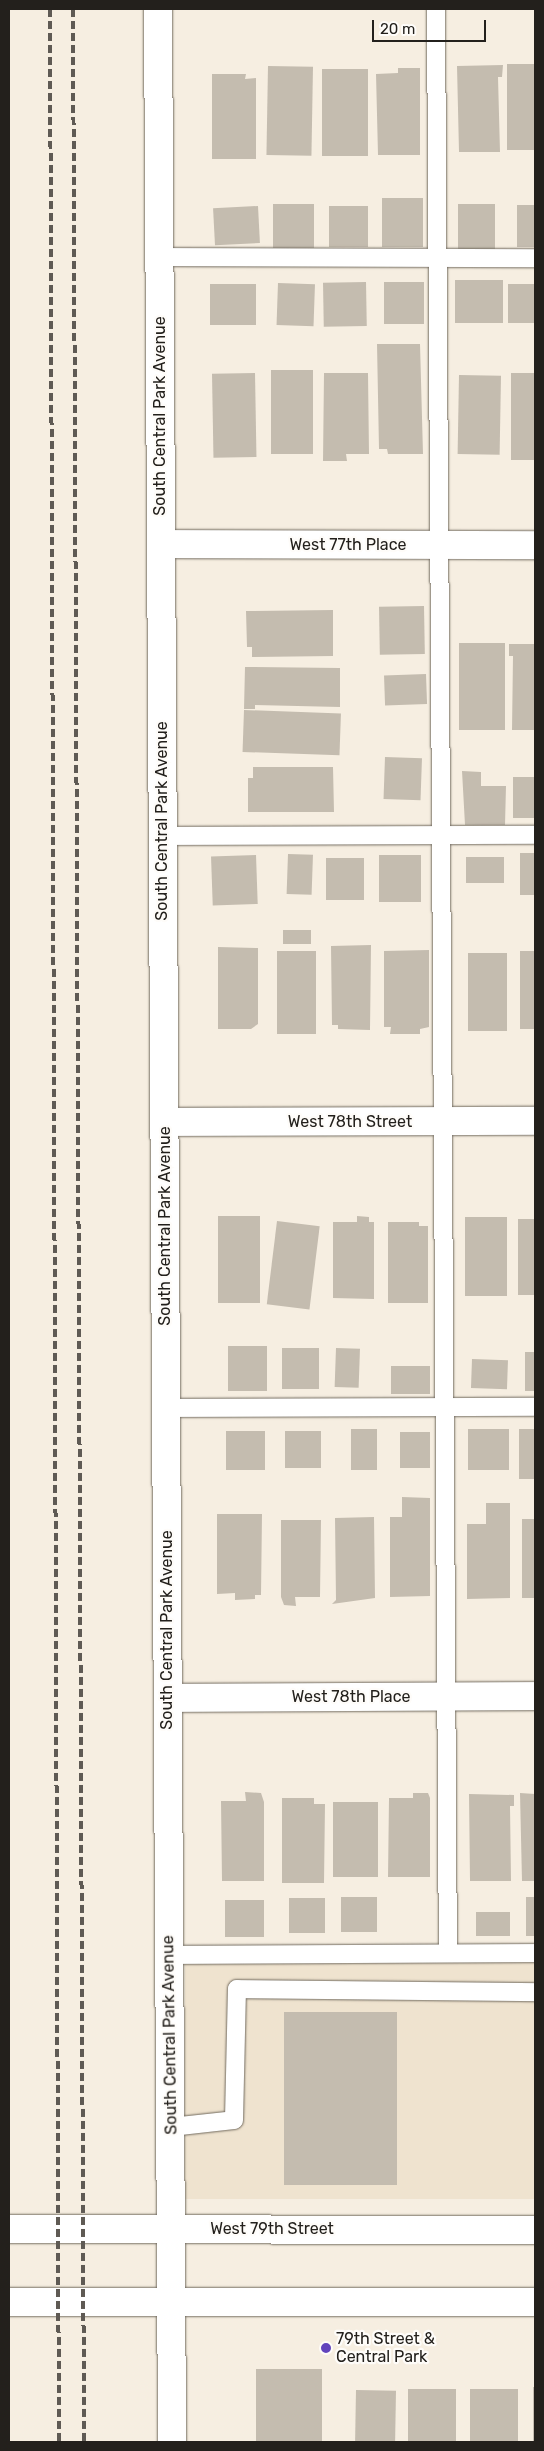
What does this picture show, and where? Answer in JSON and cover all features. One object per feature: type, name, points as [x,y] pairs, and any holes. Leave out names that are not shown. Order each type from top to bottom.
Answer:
[{"type":"street","name":"South Central Park Avenue","points":[[158,9],[172,2442]]},
{"type":"street","name":"West 77th Place","points":[[161,544],[535,545]]},
{"type":"street","name":"West 78th Street","points":[[164,1122],[535,1121]]},
{"type":"street","name":"West 78th Place","points":[[168,1698],[535,1696]]},
{"type":"street","name":"West 79th Street","points":[[9,2229],[535,2230]]},
{"type":"street","points":[[9,2302],[535,2302]]},
{"type":"lane","points":[[436,9],[448,1953]]},
{"type":"lane","points":[[159,257],[535,258]]},
{"type":"lane","points":[[162,836],[535,835]]},
{"type":"lane","points":[[166,1408],[535,1406]]},
{"type":"lane","points":[[169,1955],[535,1953]]},
{"type":"lane","points":[[171,2127],[234,2120],[237,1989],[535,1992]]},
{"type":"shaded area","points":[[185,1953],[535,1953],[535,2199],[185,2199]]},
{"type":"building","points":[[507,64],[535,64],[535,150],[507,150]]},
{"type":"building","points":[[503,65],[502,77],[498,77],[500,152],[459,152],[457,66]]},
{"type":"building","points":[[268,66],[313,67],[311,156],[266,155]]},
{"type":"building","points":[[398,68],[420,68],[420,155],[378,155],[376,74],[398,73]]},
{"type":"building","points":[[322,69],[368,69],[368,156],[322,156]]},
{"type":"building","points":[[212,74],[246,74],[245,79],[256,78],[256,159],[212,159]]},
{"type":"building","points":[[382,198],[423,198],[423,247],[382,247]]},
{"type":"building","points":[[273,204],[314,204],[314,248],[273,248]]},
{"type":"building","points":[[458,204],[495,204],[495,250],[458,250]]},
{"type":"building","points":[[517,205],[535,205],[535,247],[517,247]]},
{"type":"building","points":[[258,206],[260,243],[215,245],[213,208]]},
{"type":"building","points":[[329,206],[368,206],[368,247],[329,247]]},
{"type":"building","points":[[455,280],[503,280],[503,323],[455,323]]},
{"type":"building","points":[[366,282],[367,326],[324,327],[323,283]]},
{"type":"building","points":[[384,282],[424,282],[424,324],[384,324]]},
{"type":"building","points":[[278,283],[315,284],[314,326],[277,325]]},
{"type":"building","points":[[210,284],[256,284],[256,325],[210,325]]},
{"type":"building","points":[[508,284],[535,284],[535,323],[508,323]]},
{"type":"building","points":[[377,344],[420,344],[423,454],[388,454],[387,449],[379,449]]},
{"type":"building","points":[[271,370],[313,370],[313,454],[271,454]]},
{"type":"building","points":[[255,373],[256,457],[213,458],[212,374]]},
{"type":"building","points":[[324,373],[368,373],[369,454],[346,454],[347,461],[323,461]]},
{"type":"building","points":[[511,373],[535,373],[535,460],[511,460]]},
{"type":"building","points":[[459,375],[501,376],[500,455],[458,454]]},
{"type":"building","points":[[424,606],[425,654],[380,655],[379,607]]},
{"type":"building","points":[[333,610],[333,656],[252,657],[252,647],[247,647],[246,611]]},
{"type":"building","points":[[459,643],[505,643],[505,730],[459,730]]},
{"type":"building","points":[[509,644],[535,644],[535,730],[512,730],[513,656],[509,656]]},
{"type":"building","points":[[245,667],[340,668],[340,707],[255,705],[255,709],[244,709]]},
{"type":"building","points":[[426,674],[427,704],[385,705],[384,675]]},
{"type":"building","points":[[244,710],[341,713],[339,755],[243,752]]},
{"type":"building","points":[[385,757],[422,758],[421,800],[384,799]]},
{"type":"building","points":[[253,767],[333,767],[334,812],[248,812],[248,778],[253,778]]},
{"type":"building","points":[[462,771],[481,772],[481,786],[506,786],[505,825],[465,825]]},
{"type":"building","points":[[513,777],[535,777],[535,818],[513,818]]},
{"type":"building","points":[[520,853],[535,853],[535,895],[520,895]]},
{"type":"building","points":[[288,854],[313,855],[312,895],[287,894]]},
{"type":"building","points":[[256,855],[258,904],[213,906],[211,857]]},
{"type":"building","points":[[379,855],[421,855],[421,902],[379,902]]},
{"type":"building","points":[[466,857],[504,857],[504,883],[466,883]]},
{"type":"building","points":[[326,858],[364,858],[364,900],[326,900]]},
{"type":"building","points":[[283,930],[311,930],[311,944],[283,944]]},
{"type":"building","points":[[371,945],[370,1030],[338,1029],[338,1025],[332,1025],[331,946]]},
{"type":"building","points":[[218,947],[258,948],[258,1024],[251,1029],[218,1029]]},
{"type":"building","points":[[429,950],[429,1027],[420,1029],[420,1034],[390,1034],[391,1027],[384,1027],[384,951]]},
{"type":"building","points":[[277,951],[316,951],[316,1034],[277,1034]]},
{"type":"building","points":[[520,951],[535,951],[535,1029],[520,1029]]},
{"type":"building","points":[[468,953],[507,953],[507,1031],[468,1031]]},
{"type":"building","points":[[218,1216],[260,1216],[260,1303],[218,1303]]},
{"type":"building","points":[[357,1216],[369,1217],[369,1222],[374,1222],[374,1299],[333,1298],[333,1222],[357,1222]]},
{"type":"building","points":[[465,1217],[507,1217],[507,1296],[465,1296]]},
{"type":"building","points":[[518,1219],[535,1219],[535,1295],[518,1295]]},
{"type":"building","points":[[277,1221],[320,1226],[309,1310],[267,1304]]},
{"type":"building","points":[[388,1222],[419,1222],[419,1226],[428,1226],[428,1303],[388,1303]]},
{"type":"building","points":[[228,1346],[267,1346],[267,1391],[228,1391]]},
{"type":"building","points":[[282,1348],[319,1348],[319,1389],[282,1389]]},
{"type":"building","points":[[336,1348],[360,1349],[359,1388],[335,1387]]},
{"type":"building","points":[[525,1352],[535,1352],[535,1391],[525,1391]]},
{"type":"building","points":[[472,1359],[508,1360],[507,1389],[471,1388]]},
{"type":"building","points":[[391,1366],[430,1366],[430,1394],[391,1394]]},
{"type":"building","points":[[351,1429],[377,1429],[377,1470],[351,1470]]},
{"type":"building","points":[[468,1429],[509,1429],[509,1470],[468,1470]]},
{"type":"building","points":[[519,1429],[535,1429],[535,1479],[519,1479]]},
{"type":"building","points":[[226,1431],[265,1431],[265,1470],[226,1470]]},
{"type":"building","points":[[285,1431],[321,1431],[321,1468],[285,1468]]},
{"type":"building","points":[[400,1432],[430,1432],[430,1468],[400,1468]]},
{"type":"building","points":[[402,1497],[430,1498],[430,1596],[390,1597],[390,1517],[402,1517]]},
{"type":"building","points":[[486,1503],[510,1503],[510,1598],[467,1599],[467,1524],[486,1524]]},
{"type":"building","points":[[217,1514],[262,1514],[261,1595],[255,1595],[255,1599],[235,1600],[235,1593],[217,1594]]},
{"type":"building","points":[[374,1517],[375,1598],[332,1604],[336,1600],[335,1518]]},
{"type":"building","points":[[522,1519],[535,1519],[535,1598],[522,1598]]},
{"type":"building","points":[[281,1520],[321,1520],[320,1597],[295,1597],[296,1606],[284,1605],[281,1597]]},
{"type":"building","points":[[245,1792],[261,1793],[264,1802],[264,1881],[222,1881],[221,1801],[246,1801]]},
{"type":"building","points":[[413,1793],[428,1793],[430,1798],[430,1877],[388,1877],[389,1798],[413,1798]]},
{"type":"building","points":[[520,1793],[535,1794],[535,1881],[522,1881]]},
{"type":"building","points":[[469,1794],[514,1795],[514,1806],[510,1806],[511,1881],[470,1881]]},
{"type":"building","points":[[282,1798],[314,1798],[314,1804],[325,1804],[324,1883],[282,1883]]},
{"type":"building","points":[[333,1802],[378,1802],[378,1877],[333,1877]]},
{"type":"building","points":[[341,1897],[377,1897],[377,1932],[341,1932]]},
{"type":"building","points":[[526,1897],[535,1897],[535,1936],[526,1936]]},
{"type":"building","points":[[289,1898],[325,1898],[325,1933],[289,1933]]},
{"type":"building","points":[[225,1900],[264,1900],[264,1937],[225,1937]]},
{"type":"building","points":[[476,1912],[510,1912],[510,1936],[476,1936]]},
{"type":"building","points":[[284,2012],[397,2012],[397,2185],[284,2185]]},
{"type":"building","points":[[256,2369],[322,2369],[322,2442],[256,2442]]},
{"type":"building","points":[[533,2387],[535,2387],[535,2442],[533,2442]]},
{"type":"building","points":[[408,2389],[456,2389],[456,2442],[408,2442]]},
{"type":"building","points":[[470,2389],[518,2389],[518,2442],[470,2442]]},
{"type":"building","points":[[356,2390],[396,2391],[395,2442],[355,2442]]},
{"type":"railway","points":[[50,9],[59,2442]]},
{"type":"railway","points":[[73,9],[84,2442]]},
{"type":"place","name":"79th Street & Central Park","points":[[326,2348]]}]
